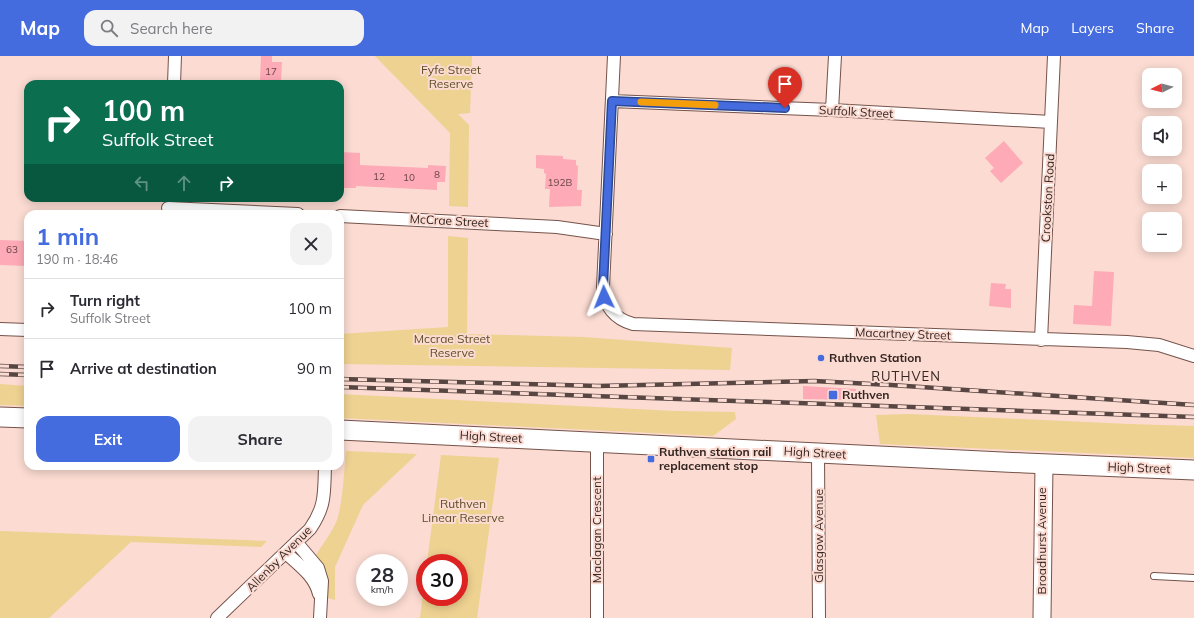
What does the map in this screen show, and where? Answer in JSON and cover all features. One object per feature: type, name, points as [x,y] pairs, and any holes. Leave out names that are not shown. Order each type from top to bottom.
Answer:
[{"type":"main road","points":[[0,417],[24,418]]},
{"type":"main road","name":"High Street","points":[[344,430],[1194,470]]},
{"type":"street","points":[[174,80],[175,56]]},
{"type":"street","points":[[606,229],[614,56]]},
{"type":"street","points":[[832,110],[835,56]]},
{"type":"street","name":"Crookston Road","points":[[1041,340],[1054,56]]},
{"type":"street","name":"Suffolk Street","points":[[612,101],[832,110],[1051,122]]},
{"type":"street","points":[[168,207],[224,210]]},
{"type":"street","name":"McCrae Street","points":[[344,216],[606,229]]},
{"type":"street","name":"Macartney Street","points":[[606,229],[603,292],[607,304],[614,314],[620,319],[633,324],[1127,342],[1159,345],[1194,356]]},
{"type":"street","points":[[0,329],[24,330]]},
{"type":"street","name":"Maclagan Crescent","points":[[597,442],[597,618]]},
{"type":"street","name":"Glasgow Avenue","points":[[818,453],[819,618]]},
{"type":"street","name":"Broadhurst Avenue","points":[[1042,618],[1044,464]]},
{"type":"street","name":"Allenby Avenue","points":[[217,618],[310,529],[323,505],[325,470]]},
{"type":"street","points":[[296,542],[318,568],[322,581],[320,618]]},
{"type":"street","points":[[286,553],[309,574],[317,587],[320,599]]},
{"type":"lane","points":[[1154,576],[1194,578]]},
{"type":"green space","name":"Fyfe Street Reserve","points":[[375,56],[472,56],[470,113],[458,114],[469,125],[468,207],[449,206],[450,133]]},
{"type":"green space","name":"Mccrae Street Reserve","points":[[448,236],[468,238],[467,334],[583,337],[732,348],[730,370],[344,364],[344,334],[448,327]]},
{"type":"green space","points":[[0,384],[24,386],[24,406],[0,405]]},
{"type":"green space","points":[[344,394],[675,411],[735,412],[736,419],[713,436],[344,418]]},
{"type":"green space","points":[[909,414],[1194,426],[1194,458],[880,444],[876,415]]},
{"type":"green space","points":[[346,451],[417,454],[363,505],[335,567],[335,600],[328,598],[325,576],[316,555],[337,520],[342,495]]},
{"type":"green space","name":"Ruthven Linear Reserve","points":[[441,455],[499,458],[477,618],[420,618],[421,606],[468,606],[468,554],[428,554]]},
{"type":"green space","points":[[0,531],[267,541],[261,547],[131,542],[49,618],[0,618]]},
{"type":"building","points":[[261,56],[272,56],[272,62],[282,62],[281,80],[260,80]]},
{"type":"building","points":[[1004,141],[1023,163],[1001,183],[990,171],[994,168],[985,158]]},
{"type":"building","points":[[344,152],[360,153],[360,165],[428,168],[428,165],[446,166],[445,182],[437,182],[437,190],[356,186],[356,188],[344,188]]},
{"type":"building","points":[[536,155],[563,156],[563,159],[576,160],[576,165],[578,166],[577,190],[582,190],[581,206],[549,207],[550,189],[545,189],[546,174],[544,173],[544,169],[536,168]]},
{"type":"building","points":[[0,240],[24,241],[24,266],[0,265]]},
{"type":"building","points":[[1094,271],[1114,272],[1111,326],[1073,324],[1074,305],[1092,306]]},
{"type":"building","points":[[991,283],[1006,284],[1005,289],[1011,289],[1011,308],[989,306]]},
{"type":"building","points":[[803,386],[856,389],[856,400],[803,399]]},
{"type":"railway","points":[[0,366],[24,367]]},
{"type":"railway","points":[[0,374],[24,375]]},
{"type":"railway","points":[[344,379],[598,386],[814,381],[1194,405]]},
{"type":"railway","points":[[344,387],[1194,417]]},
{"type":"slow traffic","points":[[641,102],[715,105]]},
{"type":"place","name":"Ruthven Station","points":[[821,358]]},
{"type":"place","name":"Ruthven","points":[[833,395]]},
{"type":"place","name":"Ruthven station rail replacement stop","points":[[651,459]]},
{"type":"district","name":"RUTHVEN","points":[[906,376]]},
{"type":"route","points":[[604,297],[603,287],[612,101],[785,108]]}]
